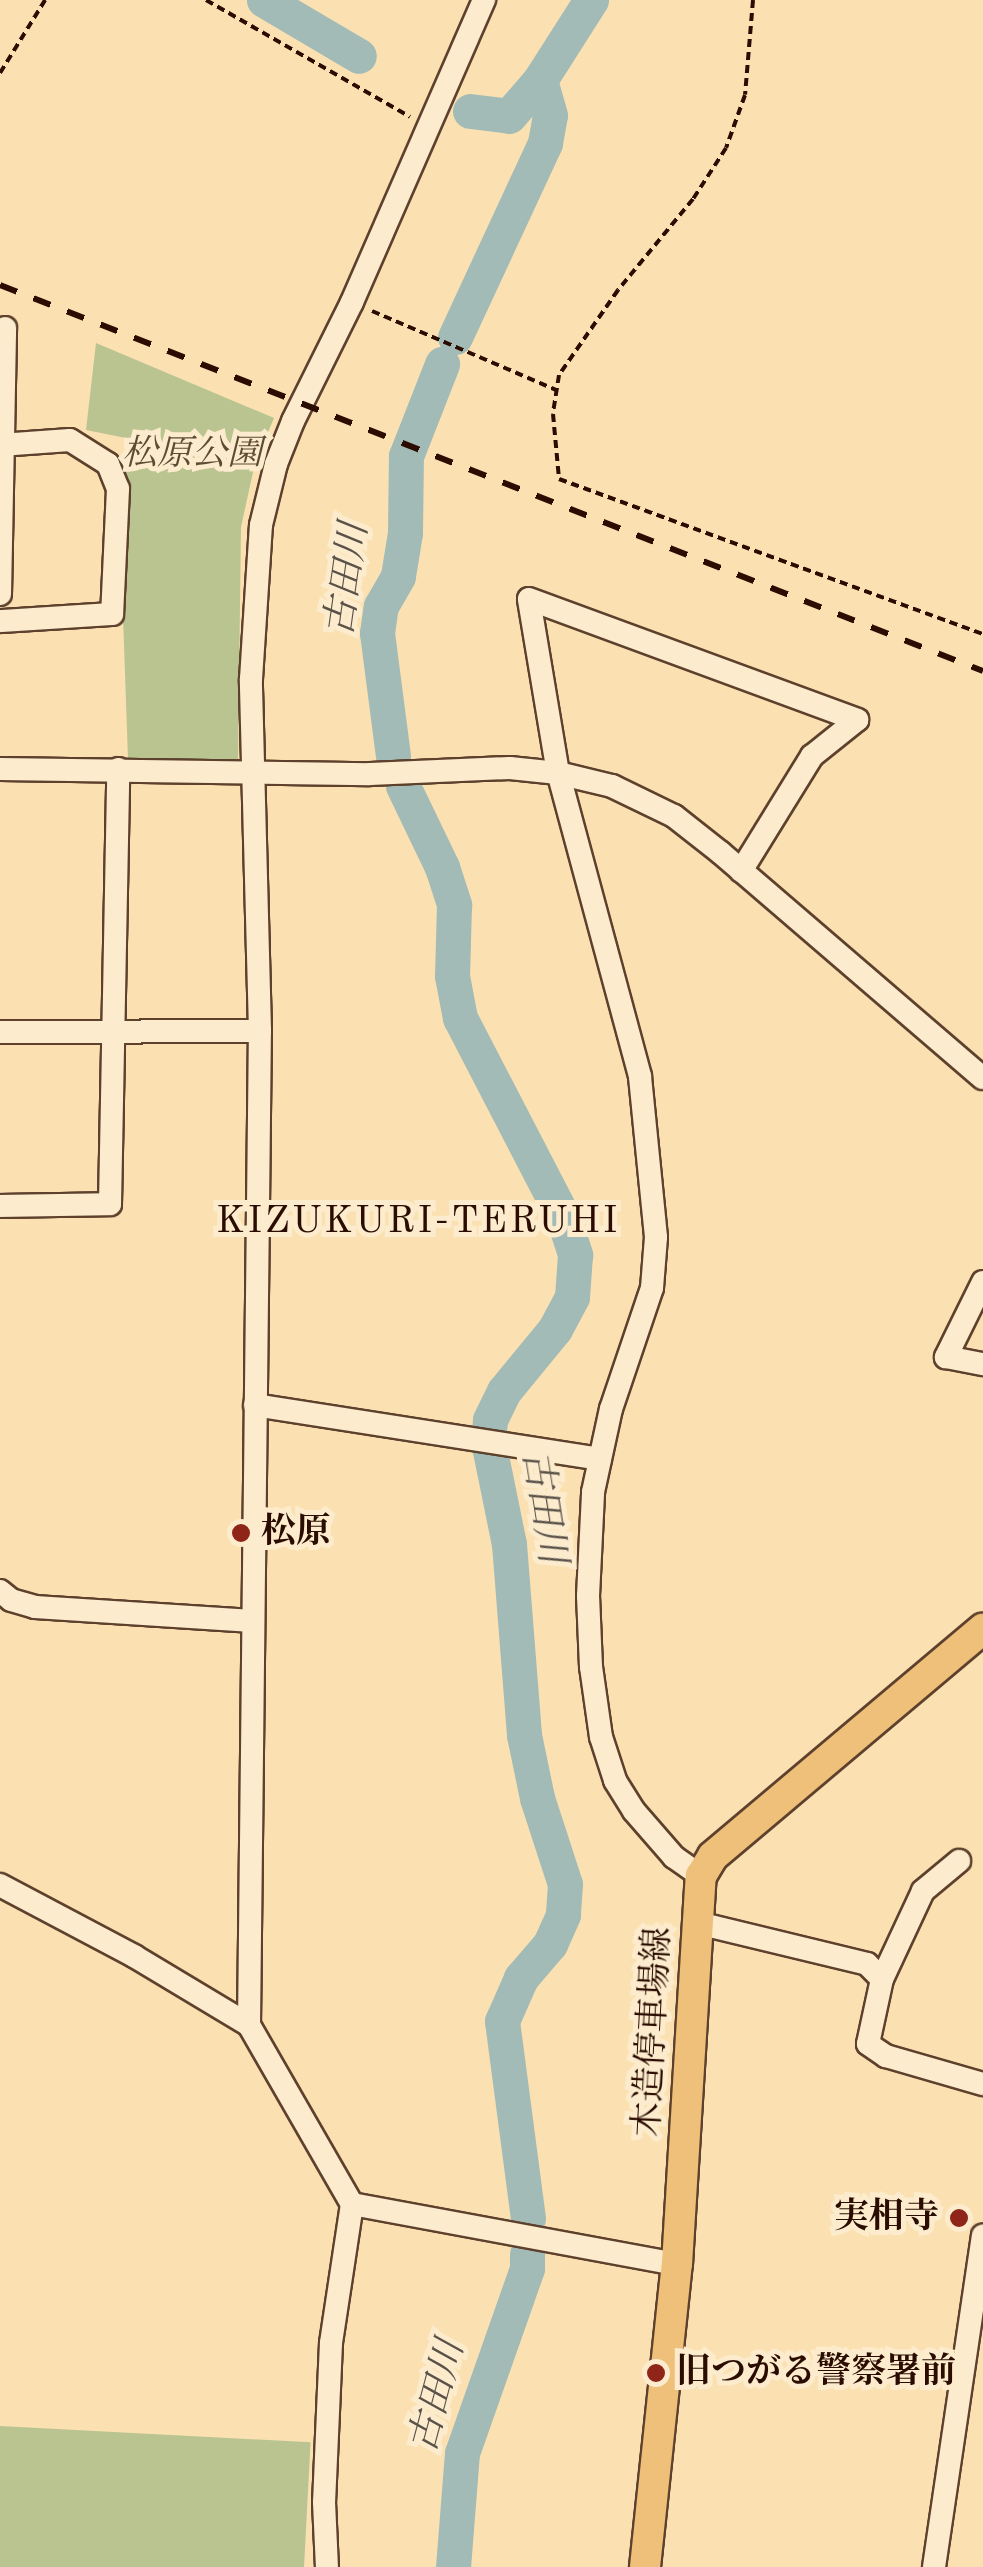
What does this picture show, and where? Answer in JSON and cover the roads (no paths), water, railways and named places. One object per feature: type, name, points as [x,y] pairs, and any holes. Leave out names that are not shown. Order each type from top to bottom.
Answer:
[{"type":"main road","points":[[701,1876],[713,1856],[983,1629]]},
{"type":"main road","name":"木造停車場線","points":[[645,2567],[677,2264],[701,1876]]},
{"type":"street","points":[[327,2567],[324,2502],[331,2343],[352,2204],[249,2024],[260,1031],[252,599],[260,526],[287,435],[352,302],[484,0]]},
{"type":"street","points":[[0,594],[6,328]]},
{"type":"street","points":[[0,621],[112,614],[118,489],[108,464],[70,440],[2,444]]},
{"type":"street","points":[[701,1876],[674,1856],[634,1811],[615,1780],[601,1737],[591,1666],[588,1596],[593,1492],[612,1409],[652,1288],[656,1237],[640,1076],[558,773],[529,599],[857,720],[812,756],[741,870]]},
{"type":"street","points":[[0,769],[370,774],[510,768],[558,773],[612,786],[674,816],[983,1078]]},
{"type":"street","points":[[0,1206],[110,1204],[118,769]]},
{"type":"street","points":[[0,1032],[260,1031]]},
{"type":"street","points":[[983,1282],[946,1357],[983,1364]]},
{"type":"street","points":[[256,1405],[513,1442],[600,1459]]},
{"type":"street","points":[[0,1591],[11,1600],[36,1607],[253,1621]]},
{"type":"street","points":[[960,1860],[923,1892],[882,1979],[868,2044],[886,2056],[983,2084]]},
{"type":"street","points":[[0,1885],[249,2024]]},
{"type":"street","points":[[698,1923],[868,1964],[882,1979]]},
{"type":"street","points":[[352,2204],[677,2264]]},
{"type":"street","points":[[934,2567],[983,2236]]},
{"type":"waterway","points":[[264,0],[359,56]]},
{"type":"waterway","name":"古田川","points":[[470,111],[509,116],[540,80],[591,0]]},
{"type":"waterway","name":"古田川","points":[[455,337],[545,143],[550,115],[540,80]]},
{"type":"waterway","name":"古田川","points":[[393,756],[377,633],[381,606],[398,576],[405,533],[406,456],[442,364]]},
{"type":"waterway","name":"古田川","points":[[403,786],[442,867],[454,905],[452,976],[460,1018],[563,1217],[575,1255],[572,1297],[555,1329],[504,1391],[490,1420],[488,1441],[509,1544],[524,1735],[537,1798],[565,1884],[563,1915],[550,1944],[521,1978],[502,2021],[528,2218]]},
{"type":"waterway","name":"古田川","points":[[453,2567],[462,2453],[527,2268],[527,2254]]},
{"type":"railway","points":[[0,285],[983,671]]},
{"type":"place","name":"松原","points":[[241,1533]]},
{"type":"place","name":"実相寺","points":[[959,2218]]},
{"type":"place","name":"旧つがる警察署前","points":[[656,2373]]},
{"type":"district","name":"KIZUKURI-TERUHI","points":[[418,1223]]},
{"type":"park label","name":"松原公園","points":[[192,455]]}]
